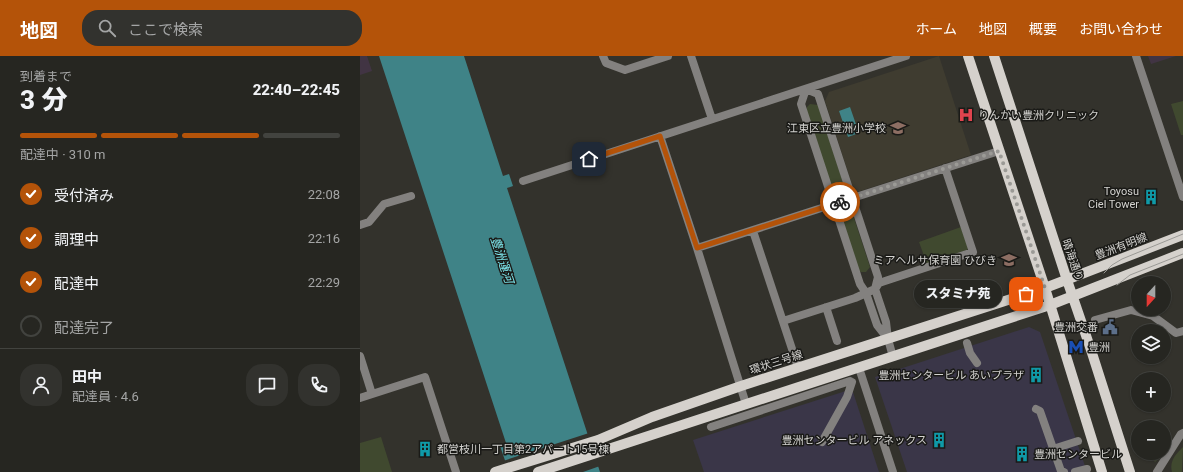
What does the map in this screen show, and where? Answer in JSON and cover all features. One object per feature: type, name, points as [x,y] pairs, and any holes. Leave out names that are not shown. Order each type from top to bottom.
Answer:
[{"type":"main road","points":[[968,56],[1045,288],[1102,472]]},
{"type":"main road","name":"晴海通り","points":[[994,56],[1130,472]]},
{"type":"main road","name":"豊洲有明線","points":[[1067,280],[1183,235]]},
{"type":"main road","points":[[538,472],[1050,306],[1183,253]]},
{"type":"main road","name":"環状三号線","points":[[500,471],[598,440],[652,417],[741,386],[1067,280]]},
{"type":"street","points":[[603,56],[606,63],[625,70],[668,56]]},
{"type":"street","points":[[691,56],[712,119]]},
{"type":"street","points":[[523,181],[906,56]]},
{"type":"street","points":[[1136,56],[1183,198]]},
{"type":"street","points":[[806,89],[818,94],[878,277],[875,289],[886,322],[888,339],[894,357]]},
{"type":"street","points":[[806,89],[801,104],[860,284],[866,293],[877,325],[888,339]]},
{"type":"street","points":[[660,136],[746,404]]},
{"type":"street","points":[[697,248],[999,151]]},
{"type":"street","points":[[783,321],[855,298],[875,289],[880,283],[973,252],[945,168]]},
{"type":"street","points":[[360,225],[369,222],[384,204],[411,196]]},
{"type":"street","points":[[753,230],[798,368]]},
{"type":"street","points":[[826,307],[838,341]]},
{"type":"street","points":[[1095,320],[1131,310],[1153,316],[1176,333],[1183,331]]},
{"type":"street","points":[[967,343],[970,353],[977,363]]},
{"type":"street","points":[[360,356],[372,394]]},
{"type":"street","points":[[859,368],[893,472]]},
{"type":"street","points":[[360,398],[425,377],[456,472]]},
{"type":"street","points":[[711,427],[851,382],[847,397],[822,442]]},
{"type":"street","points":[[1036,409],[1040,411],[1060,471],[1064,472]]},
{"type":"street","points":[[1157,472],[1183,433]]},
{"type":"street","points":[[1053,449],[1078,441]]},
{"type":"street","points":[[1075,472],[1087,469]]},
{"type":"shaded area","points":[[360,56],[367,56],[372,71],[360,75]]},
{"type":"shaded area","name":"江東区立豊洲小学校","points":[[939,56],[971,155],[857,192],[854,191],[825,101],[829,92]]},
{"type":"shaded area","points":[[1148,56],[1176,56],[1151,64]]},
{"type":"shaded area","points":[[1029,327],[1040,332],[1087,472],[907,472],[875,377]]},
{"type":"shaded area","points":[[852,389],[879,472],[704,472],[693,440]]},
{"type":"green space","points":[[1183,101],[1183,135],[1181,135],[1171,104]]},
{"type":"green space","points":[[810,104],[818,105],[845,188],[844,192],[839,195],[833,194],[806,112],[807,107]]},
{"type":"green space","points":[[847,207],[851,209],[870,267],[866,272],[861,272],[857,269],[840,213],[842,209]]},
{"type":"green space","points":[[961,227],[968,248],[967,250],[927,264],[919,242]]},
{"type":"green space","points":[[381,437],[392,472],[360,472],[360,443]]},
{"type":"green space","points":[[1183,447],[1182,472],[1172,472],[1172,461]]},
{"type":"water","name":"豊洲運河","points":[[379,56],[464,56],[503,176],[509,174],[513,186],[507,188],[600,472],[509,472],[500,446],[506,443]]},
{"type":"water","points":[[850,107],[859,133],[848,137],[839,111]]},
{"type":"pier","points":[[589,433],[600,466],[583,472],[507,472],[503,461]]},
{"type":"tram line","points":[[1104,273],[1112,265],[1122,259],[1183,234]]},
{"type":"tram line","points":[[1117,285],[1130,275],[1183,254]]},
{"type":"way so far","points":[[840,202],[999,151],[1045,288],[1026,294]]},
{"type":"place","name":"りんかい豊洲クリニック","points":[[966,115]]},
{"type":"place","name":"江東区立豊洲小学校","points":[[898,128]]},
{"type":"place","name":"Toyosu Ciel Tower","points":[[1151,197]]},
{"type":"place","name":"ミアヘルサ保育園 ひびき","points":[[1009,260]]},
{"type":"place","name":"スタミナ苑","points":[[1026,294]]},
{"type":"place","name":"豊洲交番","points":[[1110,327]]},
{"type":"place","name":"豊洲","points":[[1076,347]]},
{"type":"place","name":"豊洲センタービル あいプラザ","points":[[1036,375]]},
{"type":"place","name":"豊洲センタービル アネックス","points":[[939,440]]},
{"type":"place","name":"都営枝川一丁目第2アパート15号棟","points":[[425,449]]},
{"type":"place","name":"豊洲センタービル","points":[[1022,454]]},
{"type":"route","points":[[589,159],[660,136],[697,248],[840,202]]}]
